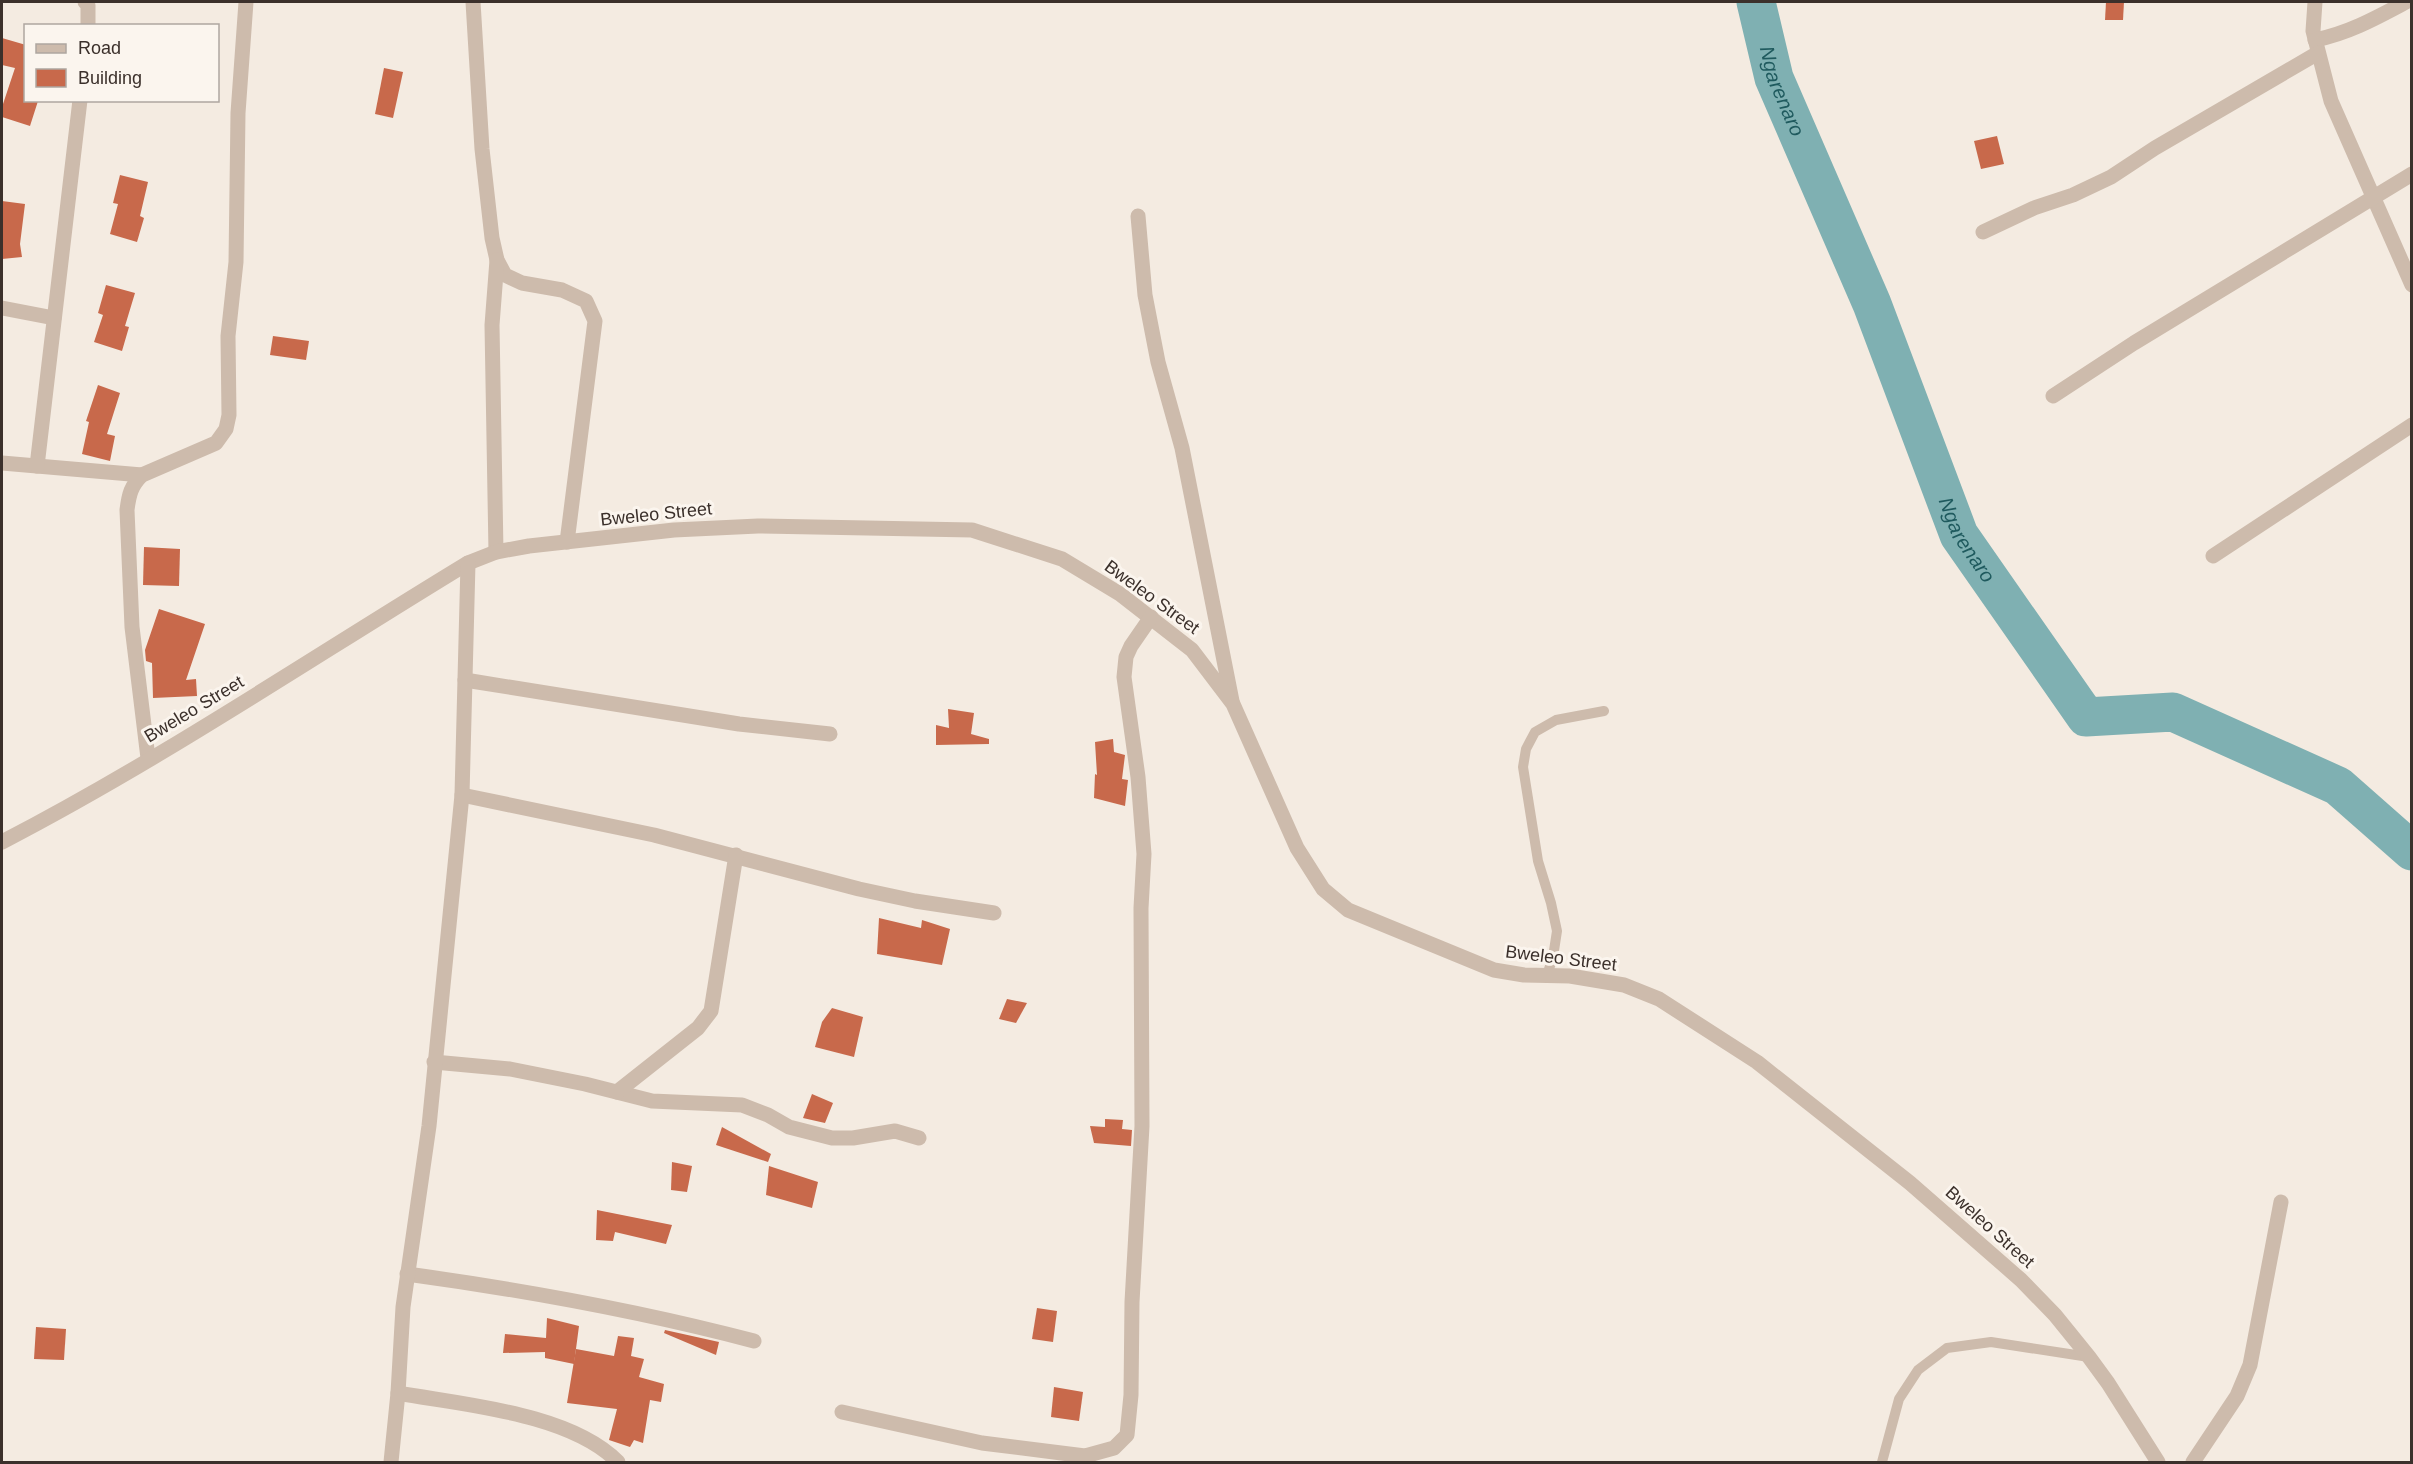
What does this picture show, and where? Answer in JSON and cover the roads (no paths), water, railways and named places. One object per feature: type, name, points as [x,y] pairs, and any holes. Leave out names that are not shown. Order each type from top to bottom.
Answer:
[{"type":"street","points":[[85,2],[88,5],[88,24]]},
{"type":"street","points":[[148,758],[132,627],[126,538],[129,493],[133,483],[142,475],[216,443],[225,435],[229,415],[228,336],[236,262],[238,113],[246,2]]},
{"type":"street","points":[[473,2],[482,149],[492,237],[497,260],[492,325],[496,552]]},
{"type":"street","points":[[2315,2],[2313,31],[2331,101],[2411,283]]},
{"type":"street","points":[[1983,232],[2034,208],[2073,195],[2111,177],[2316,46],[2406,2]]},
{"type":"street","points":[[37,466],[80,102]]},
{"type":"street","points":[[2053,396],[2134,343],[2412,174]]},
{"type":"street","points":[[1138,216],[1145,295],[1158,362],[1182,448],[1233,704]]},
{"type":"street","points":[[497,260],[505,274],[522,283],[562,290],[586,301],[594,321],[567,542]]},
{"type":"street","points":[[2,308],[54,318]]},
{"type":"street","points":[[2213,556],[2412,424]]},
{"type":"street","points":[[2,463],[142,475]]},
{"type":"street","name":"Bweleo Street","points":[[2,842],[41,822],[248,700],[468,563],[496,552],[529,546],[722,527],[879,527],[972,530],[1062,559],[1120,594],[1192,650],[1233,704],[1298,848],[1323,889],[1348,910],[1494,970],[1524,975],[1598,979],[1624,985],[1659,999],[1757,1062],[1910,1182],[2021,1280],[2055,1316],[2108,1383],[2158,1462]]},
{"type":"street","points":[[391,1462],[403,1307],[429,1126],[462,795],[468,563]]},
{"type":"street","points":[[842,1412],[982,1443],[1085,1456],[1114,1448],[1127,1434],[1131,1395],[1132,1302],[1142,1126],[1144,854],[1138,777],[1124,677],[1126,657],[1151,617]]},
{"type":"street","points":[[465,680],[739,724],[830,734]]},
{"type":"street","points":[[462,795],[633,830],[736,855],[859,889],[915,901],[994,912]]},
{"type":"street","points":[[617,1092],[698,1028],[711,1011],[736,855]]},
{"type":"street","points":[[434,1062],[510,1069],[652,1101],[742,1105],[768,1115],[789,1127],[832,1137],[853,1138],[895,1131],[919,1138]]},
{"type":"street","points":[[2193,1462],[2237,1396],[2250,1365],[2281,1202]]},
{"type":"street","points":[[407,1274],[579,1301],[689,1323],[754,1341]]},
{"type":"street","points":[[398,1393],[518,1416],[562,1427],[593,1443],[618,1462]]},
{"type":"lane","points":[[1547,975],[1557,932],[1538,861],[1523,767],[1526,749],[1535,732],[1556,720],[1604,711]]},
{"type":"lane","points":[[1882,1462],[1899,1399],[1918,1370],[1947,1348],[1991,1342],[2089,1357]]},
{"type":"waterway","name":"Ngarenaro","points":[[1756,2],[1774,78],[1872,304],[1959,535],[2086,717],[2173,712],[2338,786],[2412,851]]}]
